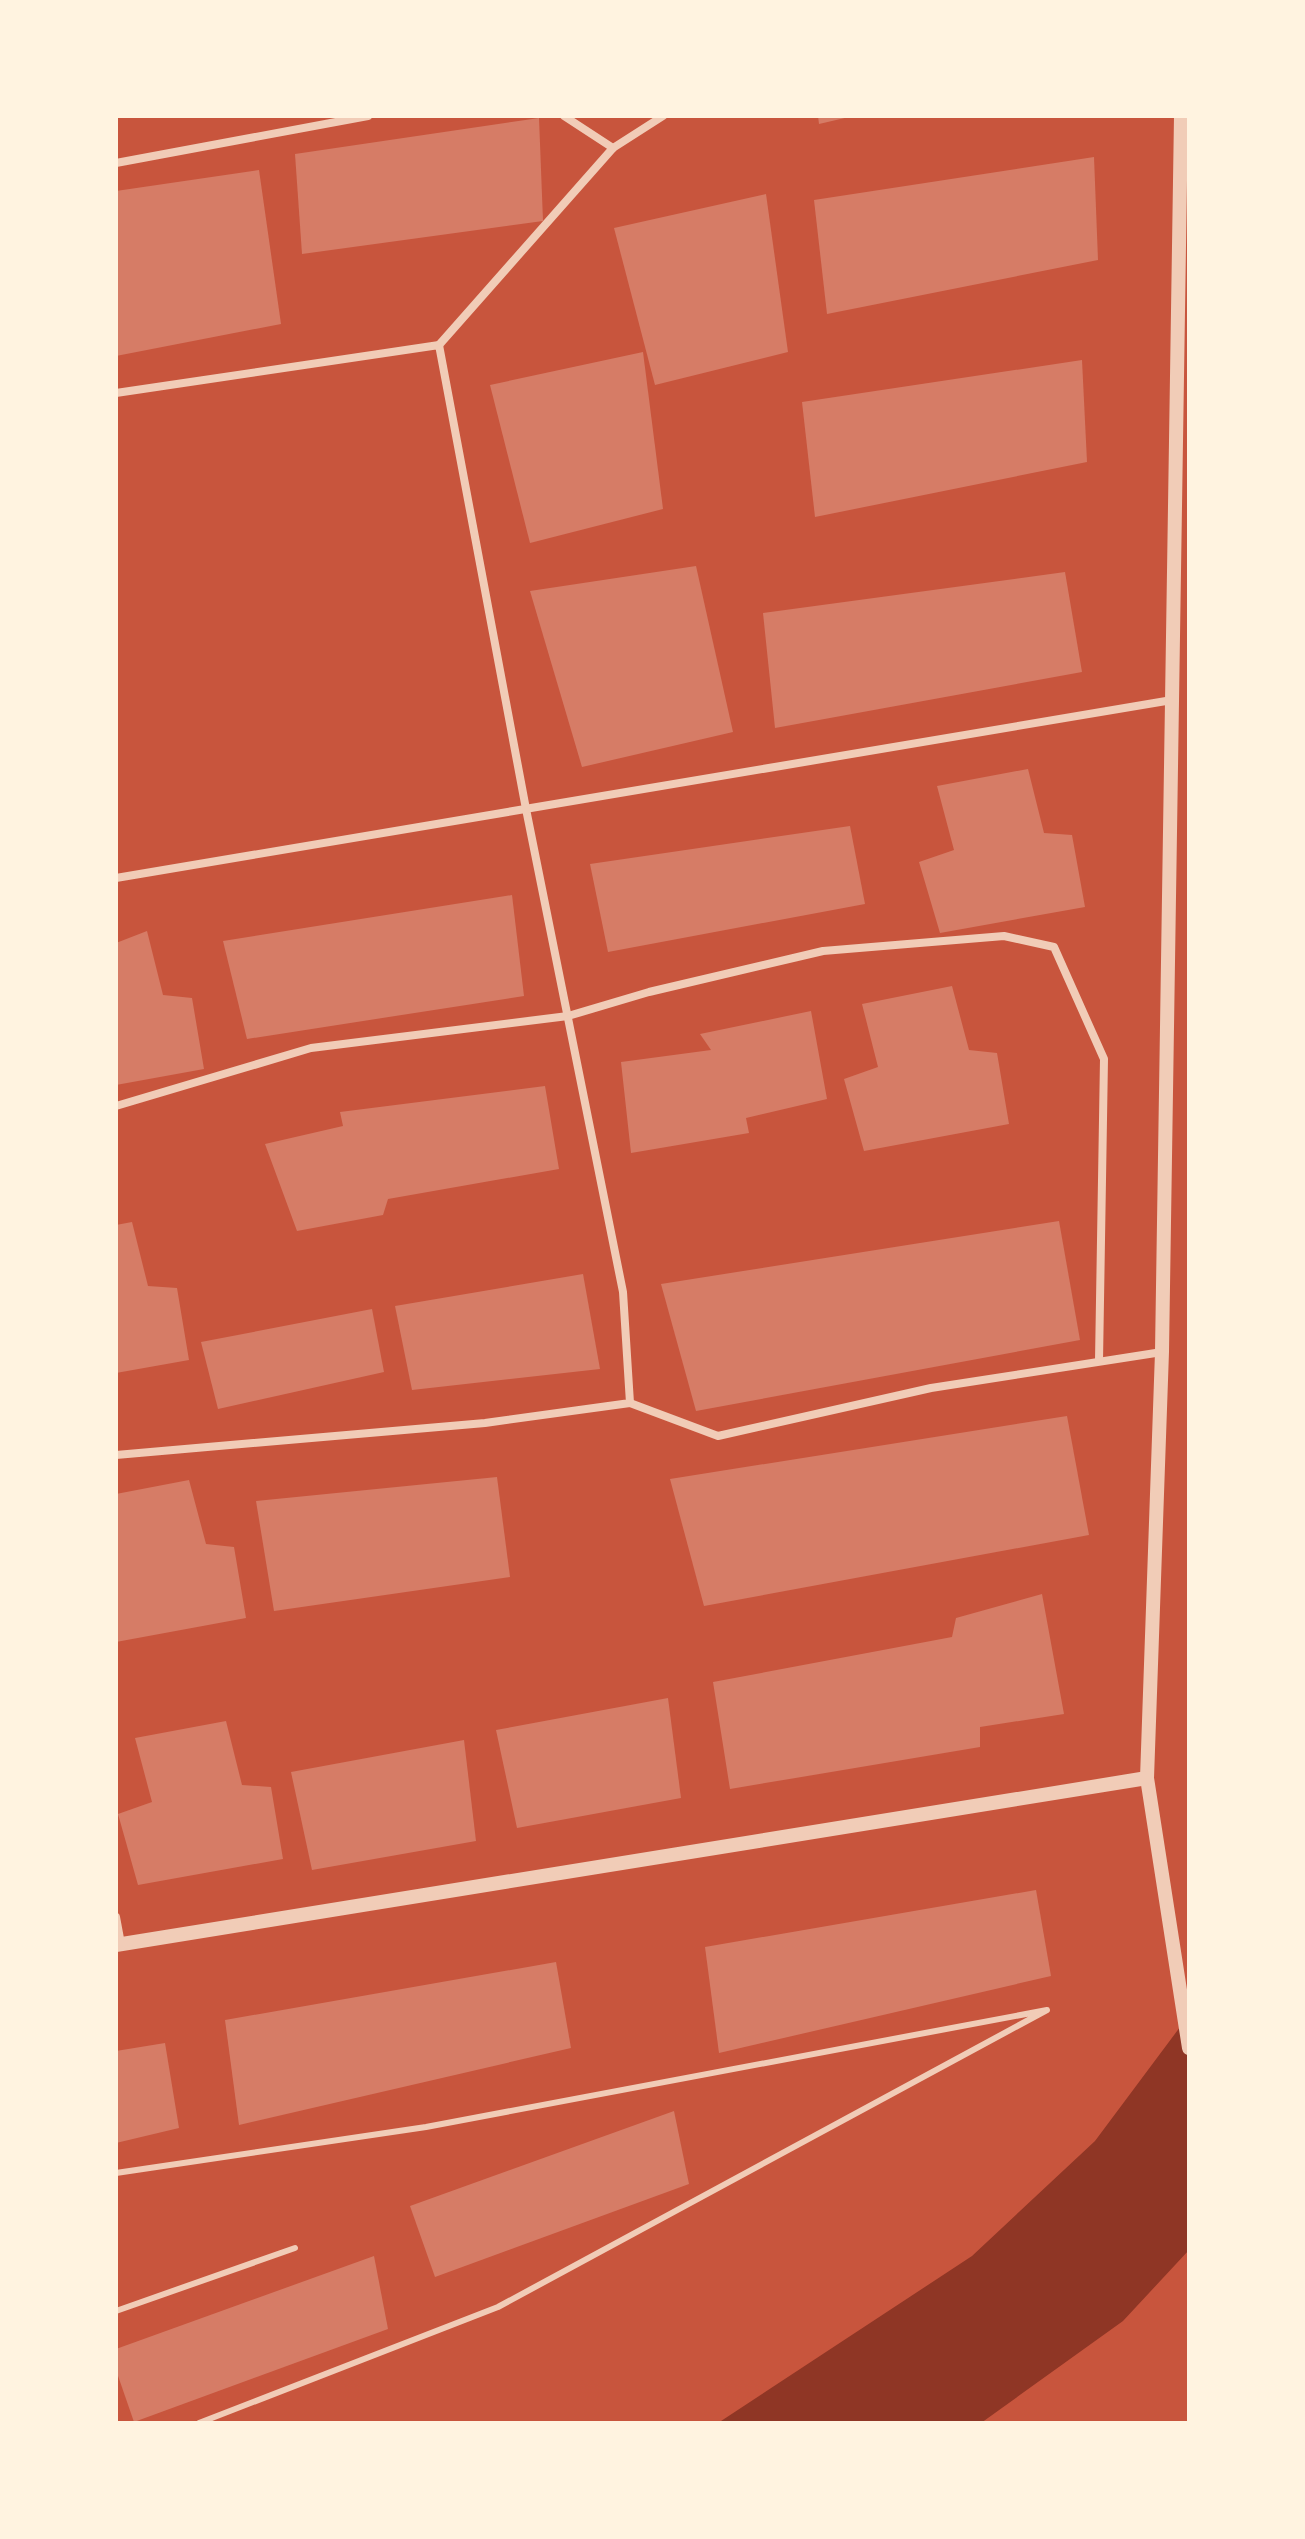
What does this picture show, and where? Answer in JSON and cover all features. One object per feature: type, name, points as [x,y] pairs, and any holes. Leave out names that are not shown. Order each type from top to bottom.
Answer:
[{"type":"street","points":[[116,163],[368,116]]},
{"type":"street","points":[[564,116],[613,148]]},
{"type":"street","points":[[116,393],[439,345],[613,148],[663,116]]},
{"type":"street","points":[[1181,116],[1162,1352],[1147,1778],[1189,2048]]},
{"type":"street","points":[[439,345],[526,809],[623,1292],[630,1403]]},
{"type":"street","points":[[116,878],[1172,700]]},
{"type":"street","points":[[116,1106],[311,1048],[568,1016],[649,992],[823,951],[1004,936],[1054,947],[1104,1059],[1099,1361]]},
{"type":"street","points":[[116,1455],[485,1423],[630,1403],[718,1436],[931,1388],[1162,1352]]},
{"type":"street","points":[[116,1917],[118,1945],[1147,1778]]},
{"type":"lane","points":[[116,2173],[426,2127],[1047,2010],[498,2307],[199,2423]]},
{"type":"lane","points":[[116,2311],[295,2248]]},
{"type":"shaded area","points":[[1189,2015],[1189,2250],[1123,2321],[981,2423],[718,2423],[972,2256],[1095,2141]]},
{"type":"building","points":[[818,116],[849,116],[849,117],[819,124]]},
{"type":"building","points":[[539,118],[543,221],[302,254],[295,154]]},
{"type":"building","points":[[1094,157],[1098,260],[827,314],[814,200]]},
{"type":"building","points":[[259,170],[281,324],[116,356],[116,191]]},
{"type":"building","points":[[766,194],[788,352],[655,385],[614,228]]},
{"type":"building","points":[[643,352],[663,509],[530,543],[490,385]]},
{"type":"building","points":[[1082,360],[1087,462],[815,517],[802,402]]},
{"type":"building","points":[[696,566],[733,732],[582,767],[530,591]]},
{"type":"building","points":[[1065,572],[1082,672],[775,728],[763,613]]},
{"type":"building","points":[[1028,769],[1044,833],[1072,835],[1085,907],[940,933],[919,862],[954,850],[937,786]]},
{"type":"building","points":[[850,826],[865,904],[608,952],[590,864]]},
{"type":"building","points":[[512,895],[524,996],[247,1039],[223,941]]},
{"type":"building","points":[[147,931],[163,995],[192,998],[204,1069],[116,1085],[116,943]]},
{"type":"building","points":[[952,986],[969,1050],[997,1053],[1009,1124],[864,1151],[844,1079],[878,1067],[862,1004]]},
{"type":"building","points":[[811,1011],[827,1099],[746,1118],[749,1133],[631,1153],[621,1062],[711,1050],[700,1034]]},
{"type":"building","points":[[545,1086],[559,1169],[388,1199],[383,1215],[297,1231],[265,1144],[343,1126],[340,1112]]},
{"type":"building","points":[[1059,1221],[1080,1340],[696,1411],[661,1284]]},
{"type":"building","points":[[132,1222],[148,1286],[177,1288],[189,1360],[116,1373],[116,1225]]},
{"type":"building","points":[[583,1274],[600,1369],[412,1390],[395,1306]]},
{"type":"building","points":[[372,1309],[384,1372],[218,1409],[201,1342]]},
{"type":"building","points":[[1067,1416],[1089,1535],[704,1606],[670,1479]]},
{"type":"building","points":[[497,1477],[510,1577],[274,1611],[256,1501]]},
{"type":"building","points":[[189,1480],[206,1544],[234,1547],[246,1618],[116,1642],[116,1494]]},
{"type":"building","points":[[1042,1594],[1064,1714],[980,1727],[980,1747],[730,1789],[713,1682],[952,1637],[956,1618]]},
{"type":"building","points":[[668,1698],[681,1798],[517,1828],[496,1730]]},
{"type":"building","points":[[226,1721],[242,1785],[271,1787],[283,1859],[138,1885],[118,1814],[152,1802],[135,1738]]},
{"type":"building","points":[[464,1740],[476,1841],[312,1870],[291,1772]]},
{"type":"building","points":[[1036,1890],[1051,1976],[719,2053],[705,1947]]},
{"type":"building","points":[[556,1962],[571,2048],[239,2125],[225,2020]]},
{"type":"building","points":[[165,2043],[179,2128],[116,2143],[116,2051]]},
{"type":"building","points":[[674,2111],[689,2184],[435,2277],[410,2206]]},
{"type":"building","points":[[374,2256],[388,2329],[134,2422],[116,2370],[116,2349]]}]
